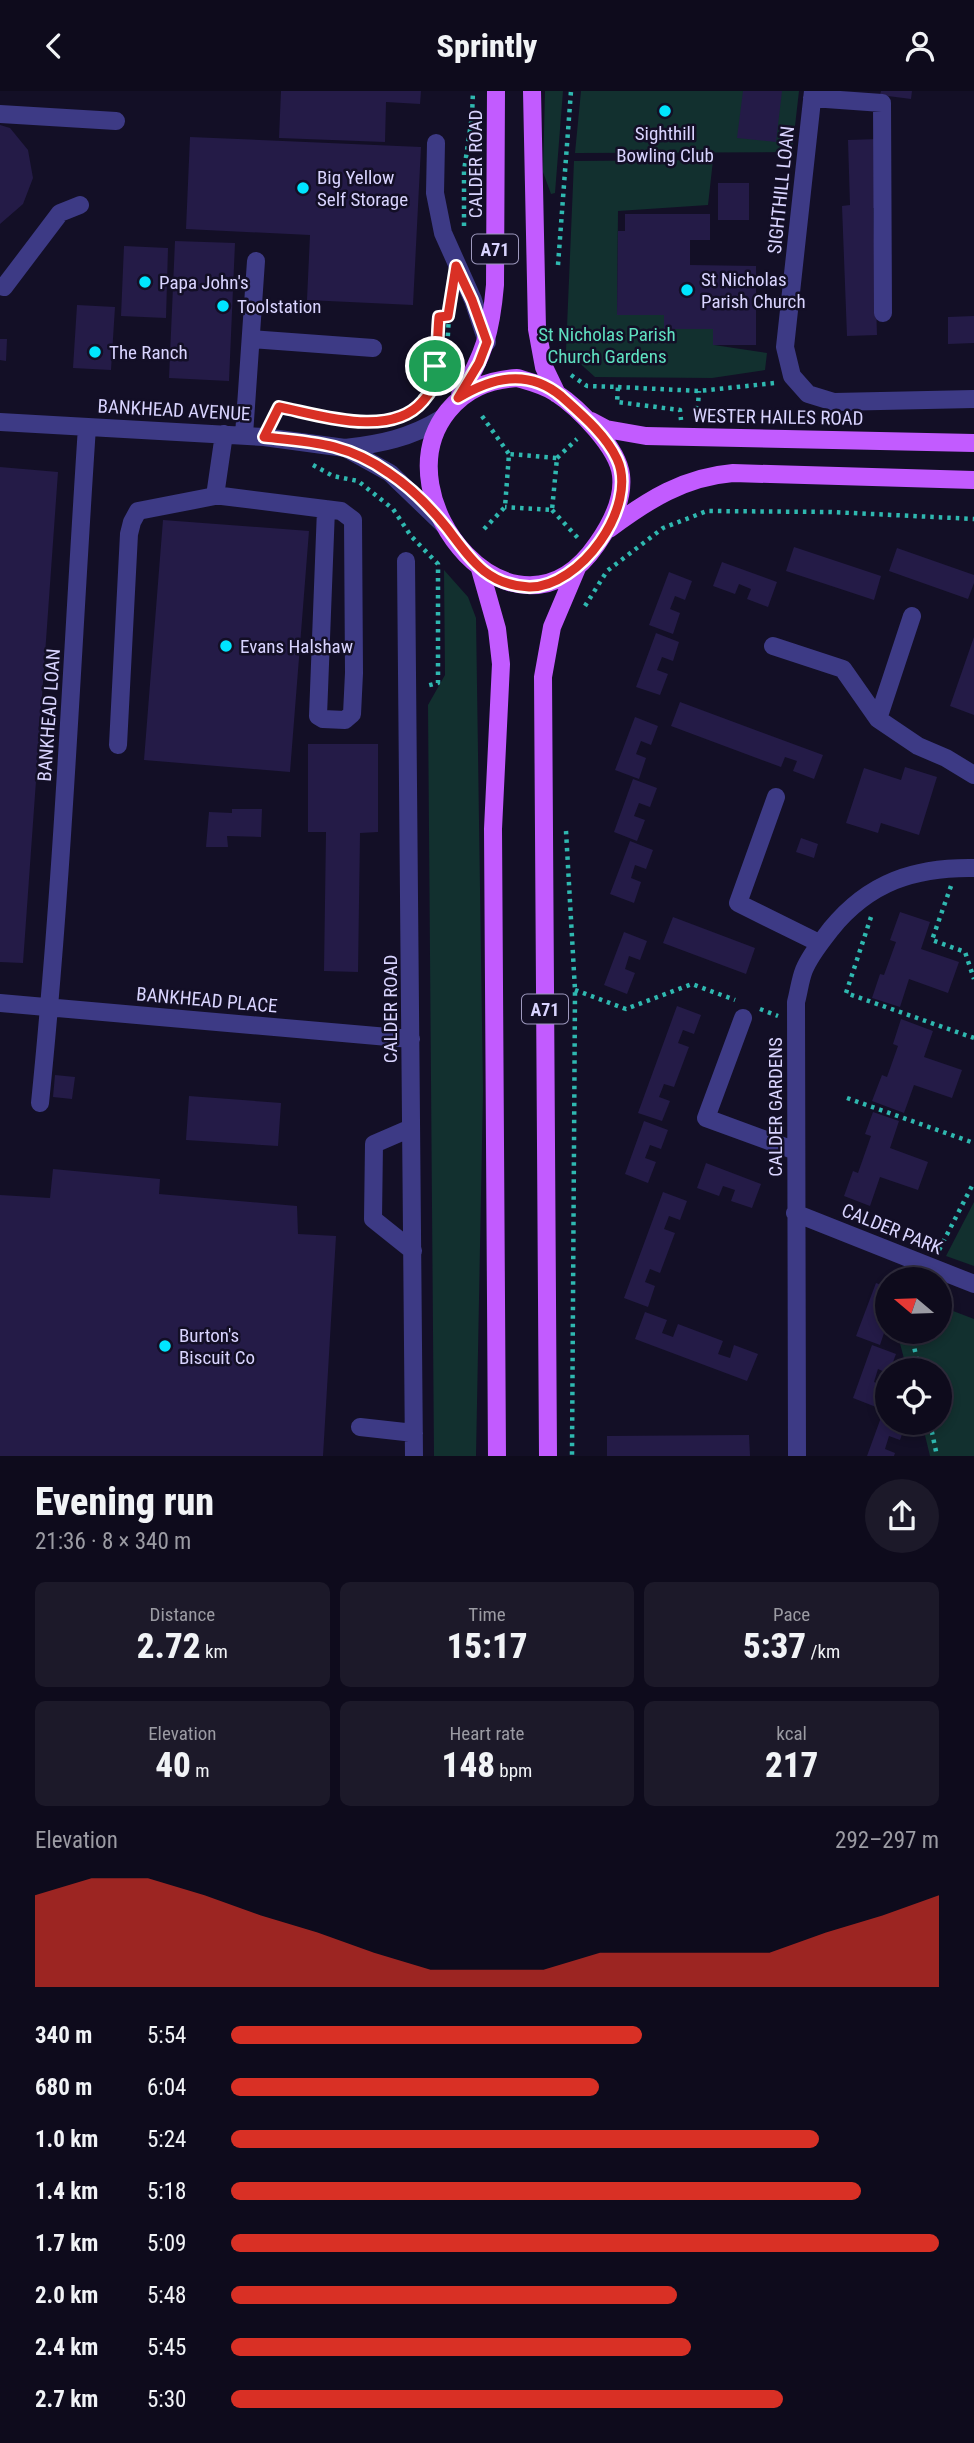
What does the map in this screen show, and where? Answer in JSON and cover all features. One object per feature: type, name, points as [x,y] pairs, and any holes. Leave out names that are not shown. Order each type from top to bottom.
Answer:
[{"type":"main road","name":"CALDER ROAD","points":[[458,398],[479,363],[487,342],[495,285],[496,91]]},
{"type":"main road","name":"A71","points":[[532,91],[537,328],[544,367],[558,394]]},
{"type":"main road","name":"A71","points":[[548,1456],[543,677],[552,627],[577,568],[606,531],[617,508],[621,474],[617,460],[606,441],[585,418],[558,394],[536,383],[517,378],[496,380],[458,398],[441,419],[429,454],[428,471],[430,490],[447,527],[461,548],[480,569],[512,584],[531,587],[549,584],[577,568]]},
{"type":"main road","name":"WESTER HAILES ROAD","points":[[585,418],[606,429],[646,436],[974,443]]},
{"type":"main road","points":[[606,531],[665,491],[687,481],[712,475],[733,473],[974,480]]},
{"type":"main road","name":"A71","points":[[480,569],[497,629],[501,664],[493,829],[497,1456]]},
{"type":"street","points":[[813,94],[882,103],[883,313]]},
{"type":"street","name":"SIGHTHILL LOAN","points":[[792,376],[785,347],[813,94]]},
{"type":"street","points":[[0,114],[116,121]]},
{"type":"street","points":[[436,142],[435,193],[443,233],[487,342]]},
{"type":"street","points":[[0,286],[4,286],[60,213],[80,205]]},
{"type":"street","points":[[244,435],[256,261]]},
{"type":"street","points":[[251,339],[373,348]]},
{"type":"street","name":"WESTER HAILES ROAD","points":[[792,376],[808,394],[834,402],[974,399]]},
{"type":"street","name":"BANKHEAD AVENUE","points":[[0,422],[244,435],[345,448],[405,437],[424,430],[441,419]]},
{"type":"street","name":"BANKHEAD LOAN","points":[[40,1103],[50,1007],[72,694],[87,427]]},
{"type":"street","points":[[215,496],[224,434]]},
{"type":"street","name":"BANKHEAD AVENUE","points":[[345,448],[390,473],[447,527]]},
{"type":"street","points":[[118,745],[129,534],[132,522],[138,511],[215,496],[326,509],[341,511],[353,520],[352,715],[345,720],[318,716],[326,509]]},
{"type":"street","name":"CALDER ROAD","points":[[406,561],[414,1456]]},
{"type":"street","points":[[878,719],[912,616]]},
{"type":"street","points":[[773,646],[843,669],[878,719],[918,746],[946,758],[974,775]]},
{"type":"street","points":[[776,797],[738,903],[819,943]]},
{"type":"street","name":"CALDER GARDENS","points":[[797,1456],[796,1002],[804,970],[819,943],[838,921],[859,900],[883,884],[916,873],[966,868]]},
{"type":"street","name":"BANKHEAD PLACE","points":[[0,1003],[411,1039]]},
{"type":"street","points":[[746,1009],[706,1118],[796,1151]]},
{"type":"street","points":[[411,1128],[374,1144],[373,1219],[412,1251]]},
{"type":"street","name":"CALDER PARK","points":[[795,1213],[930,1267]]},
{"type":"street","name":"CALDER PARK","points":[[952,1276],[974,1284]]},
{"type":"street","points":[[360,1427],[414,1433]]},
{"type":"path","points":[[446,370],[448,316],[464,225],[464,171],[473,91]]},
{"type":"path","points":[[557,278],[571,91]]},
{"type":"path","points":[[410,413],[432,389],[439,317],[448,316]]},
{"type":"path","points":[[567,372],[587,386],[699,391],[771,384],[792,376]]},
{"type":"path","points":[[618,387],[617,402],[680,410]]},
{"type":"path","points":[[697,421],[699,391]]},
{"type":"path","points":[[264,437],[279,407],[359,422],[383,420]]},
{"type":"path","points":[[482,417],[509,454],[505,507],[484,529]]},
{"type":"path","points":[[552,510],[557,458],[577,439]]},
{"type":"path","points":[[509,454],[557,458]]},
{"type":"path","points":[[333,476],[358,481],[393,509],[411,536]]},
{"type":"path","points":[[505,507],[552,510],[579,540]]},
{"type":"path","points":[[581,614],[607,571],[663,528],[707,511],[831,512],[974,519]]},
{"type":"path","points":[[408,691],[438,683],[438,564]]},
{"type":"path","points":[[566,822],[575,990],[572,1456]]},
{"type":"path","points":[[966,868],[932,940],[965,952],[974,979]]},
{"type":"path","points":[[883,884],[846,993],[974,1038]]},
{"type":"path","points":[[575,990],[626,1009],[692,984],[746,1009],[778,1016],[796,1014]]},
{"type":"path","points":[[847,1098],[974,1143]]},
{"type":"path","points":[[930,1267],[974,1182]]},
{"type":"path","points":[[933,1435],[937,1456]]},
{"type":"green space","points":[[545,91],[563,91],[555,193],[551,194],[543,172]]},
{"type":"green space","points":[[581,91],[799,91],[792,152],[575,153]]},
{"type":"green space","name":"St Nicholas Parish Church Gardens","points":[[713,160],[708,205],[618,211],[617,315],[664,315],[664,329],[713,329],[714,345],[767,353],[765,370],[712,378],[595,377],[566,351],[574,161]]},
{"type":"green space","points":[[444,570],[468,597],[476,618],[483,1091],[476,1456],[434,1456],[428,705],[445,675]]},
{"type":"green space","points":[[974,1202],[974,1266],[946,1256]]},
{"type":"green space","points":[[952,1311],[974,1319],[974,1456],[930,1456],[925,1435],[952,1435],[952,1358],[904,1358],[900,1344],[952,1344]]},
{"type":"building","points":[[281,91],[421,91],[420,104],[386,102],[385,142],[279,138]]},
{"type":"building","points":[[743,91],[782,91],[776,142],[737,138]]},
{"type":"building","points":[[881,91],[912,91],[911,99],[880,95]]},
{"type":"building","points":[[0,125],[10,128],[28,150],[33,178],[23,204],[0,224]]},
{"type":"building","name":"Big Yellow Self Storage","points":[[190,137],[421,147],[413,305],[307,300],[310,235],[186,229]]},
{"type":"building","points":[[879,139],[881,208],[873,208],[877,335],[847,336],[842,206],[850,205],[848,140]]},
{"type":"building","points":[[718,183],[749,183],[749,220],[718,220]]},
{"type":"building","name":"St Nicholas Parish Church","points":[[625,214],[710,214],[710,240],[690,240],[690,265],[756,266],[756,345],[713,345],[713,329],[664,329],[664,315],[617,315],[618,231],[625,231]]},
{"type":"building","points":[[175,241],[235,243],[229,381],[169,378]]},
{"type":"building","name":"Papa John's","points":[[124,246],[168,248],[166,318],[121,316]]},
{"type":"building","points":[[77,305],[115,307],[111,370],[73,368]]},
{"type":"building","points":[[974,316],[974,343],[948,344],[948,317]]},
{"type":"building","points":[[0,339],[7,339],[6,361],[0,360]]},
{"type":"building","points":[[0,467],[58,472],[23,963],[0,962]]},
{"type":"building","name":"Evans Halshaw","points":[[163,520],[309,531],[290,772],[144,760]]},
{"type":"building","points":[[794,547],[881,576],[874,600],[786,571]]},
{"type":"building","points":[[897,548],[974,575],[968,599],[889,571]]},
{"type":"building","points":[[722,562],[777,582],[768,607],[747,599],[751,589],[739,584],[735,594],[713,586]]},
{"type":"building","points":[[669,572],[692,581],[685,600],[675,596],[670,609],[680,613],[673,634],[649,625]]},
{"type":"building","points":[[656,633],[679,642],[673,661],[662,657],[657,670],[668,674],[660,695],[636,687]]},
{"type":"building","points":[[974,637],[974,715],[950,706]]},
{"type":"building","points":[[680,702],[823,755],[814,779],[793,771],[797,761],[785,757],[781,767],[671,726]]},
{"type":"building","points":[[635,717],[658,726],[651,745],[641,741],[636,754],[646,758],[639,779],[615,770]]},
{"type":"building","points":[[308,744],[378,744],[378,832],[360,833],[358,972],[324,971],[326,832],[308,832]]},
{"type":"building","points":[[905,767],[937,777],[919,835],[881,823],[878,833],[846,823],[864,768],[901,780]]},
{"type":"building","points":[[633,779],[657,788],[650,807],[639,803],[634,816],[645,820],[637,841],[614,832]]},
{"type":"building","points":[[232,809],[262,809],[261,837],[227,836],[228,847],[206,847],[209,812],[232,813]]},
{"type":"building","points":[[801,838],[818,844],[814,858],[796,852]]},
{"type":"building","points":[[630,841],[653,850],[646,869],[635,865],[631,878],[641,882],[634,903],[610,894]]},
{"type":"building","points":[[900,912],[930,922],[921,949],[959,962],[948,993],[909,979],[900,1007],[872,998],[880,974],[884,975],[896,942],[890,940]]},
{"type":"building","points":[[673,917],[755,948],[746,974],[663,943]]},
{"type":"building","points":[[624,932],[647,941],[640,960],[629,956],[625,969],[635,973],[627,994],[604,985]]},
{"type":"building","points":[[677,1006],[701,1015],[694,1034],[683,1030],[678,1043],[689,1047],[674,1087],[664,1084],[659,1097],[670,1101],[662,1121],[638,1113]]},
{"type":"building","points":[[901,1019],[933,1031],[924,1057],[962,1070],[952,1098],[914,1085],[904,1113],[872,1101],[882,1075],[887,1077],[898,1046],[893,1044]]},
{"type":"building","points":[[55,1075],[75,1077],[72,1099],[53,1097]]},
{"type":"building","points":[[189,1096],[281,1103],[278,1146],[186,1140]]},
{"type":"building","points":[[873,1112],[899,1121],[890,1148],[928,1162],[918,1190],[880,1177],[870,1206],[844,1196],[853,1171],[858,1173],[871,1136],[865,1134]]},
{"type":"building","points":[[644,1121],[668,1130],[661,1149],[650,1145],[645,1158],[656,1162],[648,1183],[625,1174]]},
{"type":"building","points":[[706,1163],[761,1184],[752,1208],[731,1201],[735,1190],[723,1186],[719,1196],[697,1188]]},
{"type":"building","name":"Burton's Biscuit Co","points":[[53,1169],[160,1179],[159,1194],[297,1206],[298,1234],[336,1236],[323,1456],[0,1456],[0,1195],[50,1198]]},
{"type":"building","points":[[663,1192],[687,1201],[680,1220],[669,1216],[664,1229],[675,1233],[660,1273],[650,1269],[645,1282],[655,1286],[648,1307],[624,1298]]},
{"type":"building","points":[[875,1286],[875,1343],[856,1336]]},
{"type":"building","points":[[645,1312],[667,1320],[662,1333],[673,1337],[678,1324],[723,1341],[718,1354],[730,1358],[734,1345],[758,1354],[747,1381],[635,1339]]},
{"type":"building","points":[[872,1345],[896,1354],[894,1358],[875,1358],[875,1407],[853,1398]]},
{"type":"building","points":[[875,1434],[902,1435],[900,1440],[889,1436],[885,1449],[895,1453],[894,1456],[867,1456]]},
{"type":"building","points":[[749,1435],[750,1456],[607,1456],[607,1436]]},
{"type":"place","name":"Sighthill Bowling Club","points":[[665,111]]},
{"type":"place","name":"Big Yellow Self Storage","points":[[303,188]]},
{"type":"place","name":"Papa John's","points":[[145,282]]},
{"type":"place","name":"St Nicholas Parish Church","points":[[687,290]]},
{"type":"place","name":"Toolstation","points":[[223,306]]},
{"type":"place","name":"The Ranch","points":[[95,352]]},
{"type":"place","name":"Evans Halshaw","points":[[226,646]]},
{"type":"place","name":"Burton's Biscuit Co","points":[[165,1346]]},
{"type":"route","points":[[456,266],[487,342],[479,363],[458,398],[496,380],[517,378],[536,383],[558,394],[606,441],[617,460],[621,474],[617,508],[593,550],[577,568],[561,579],[531,587],[495,578],[480,569],[423,502],[390,473],[371,461],[345,448],[264,437],[279,407],[359,422],[395,419],[410,413],[432,389],[435,366],[439,317],[448,316],[456,266]]}]
